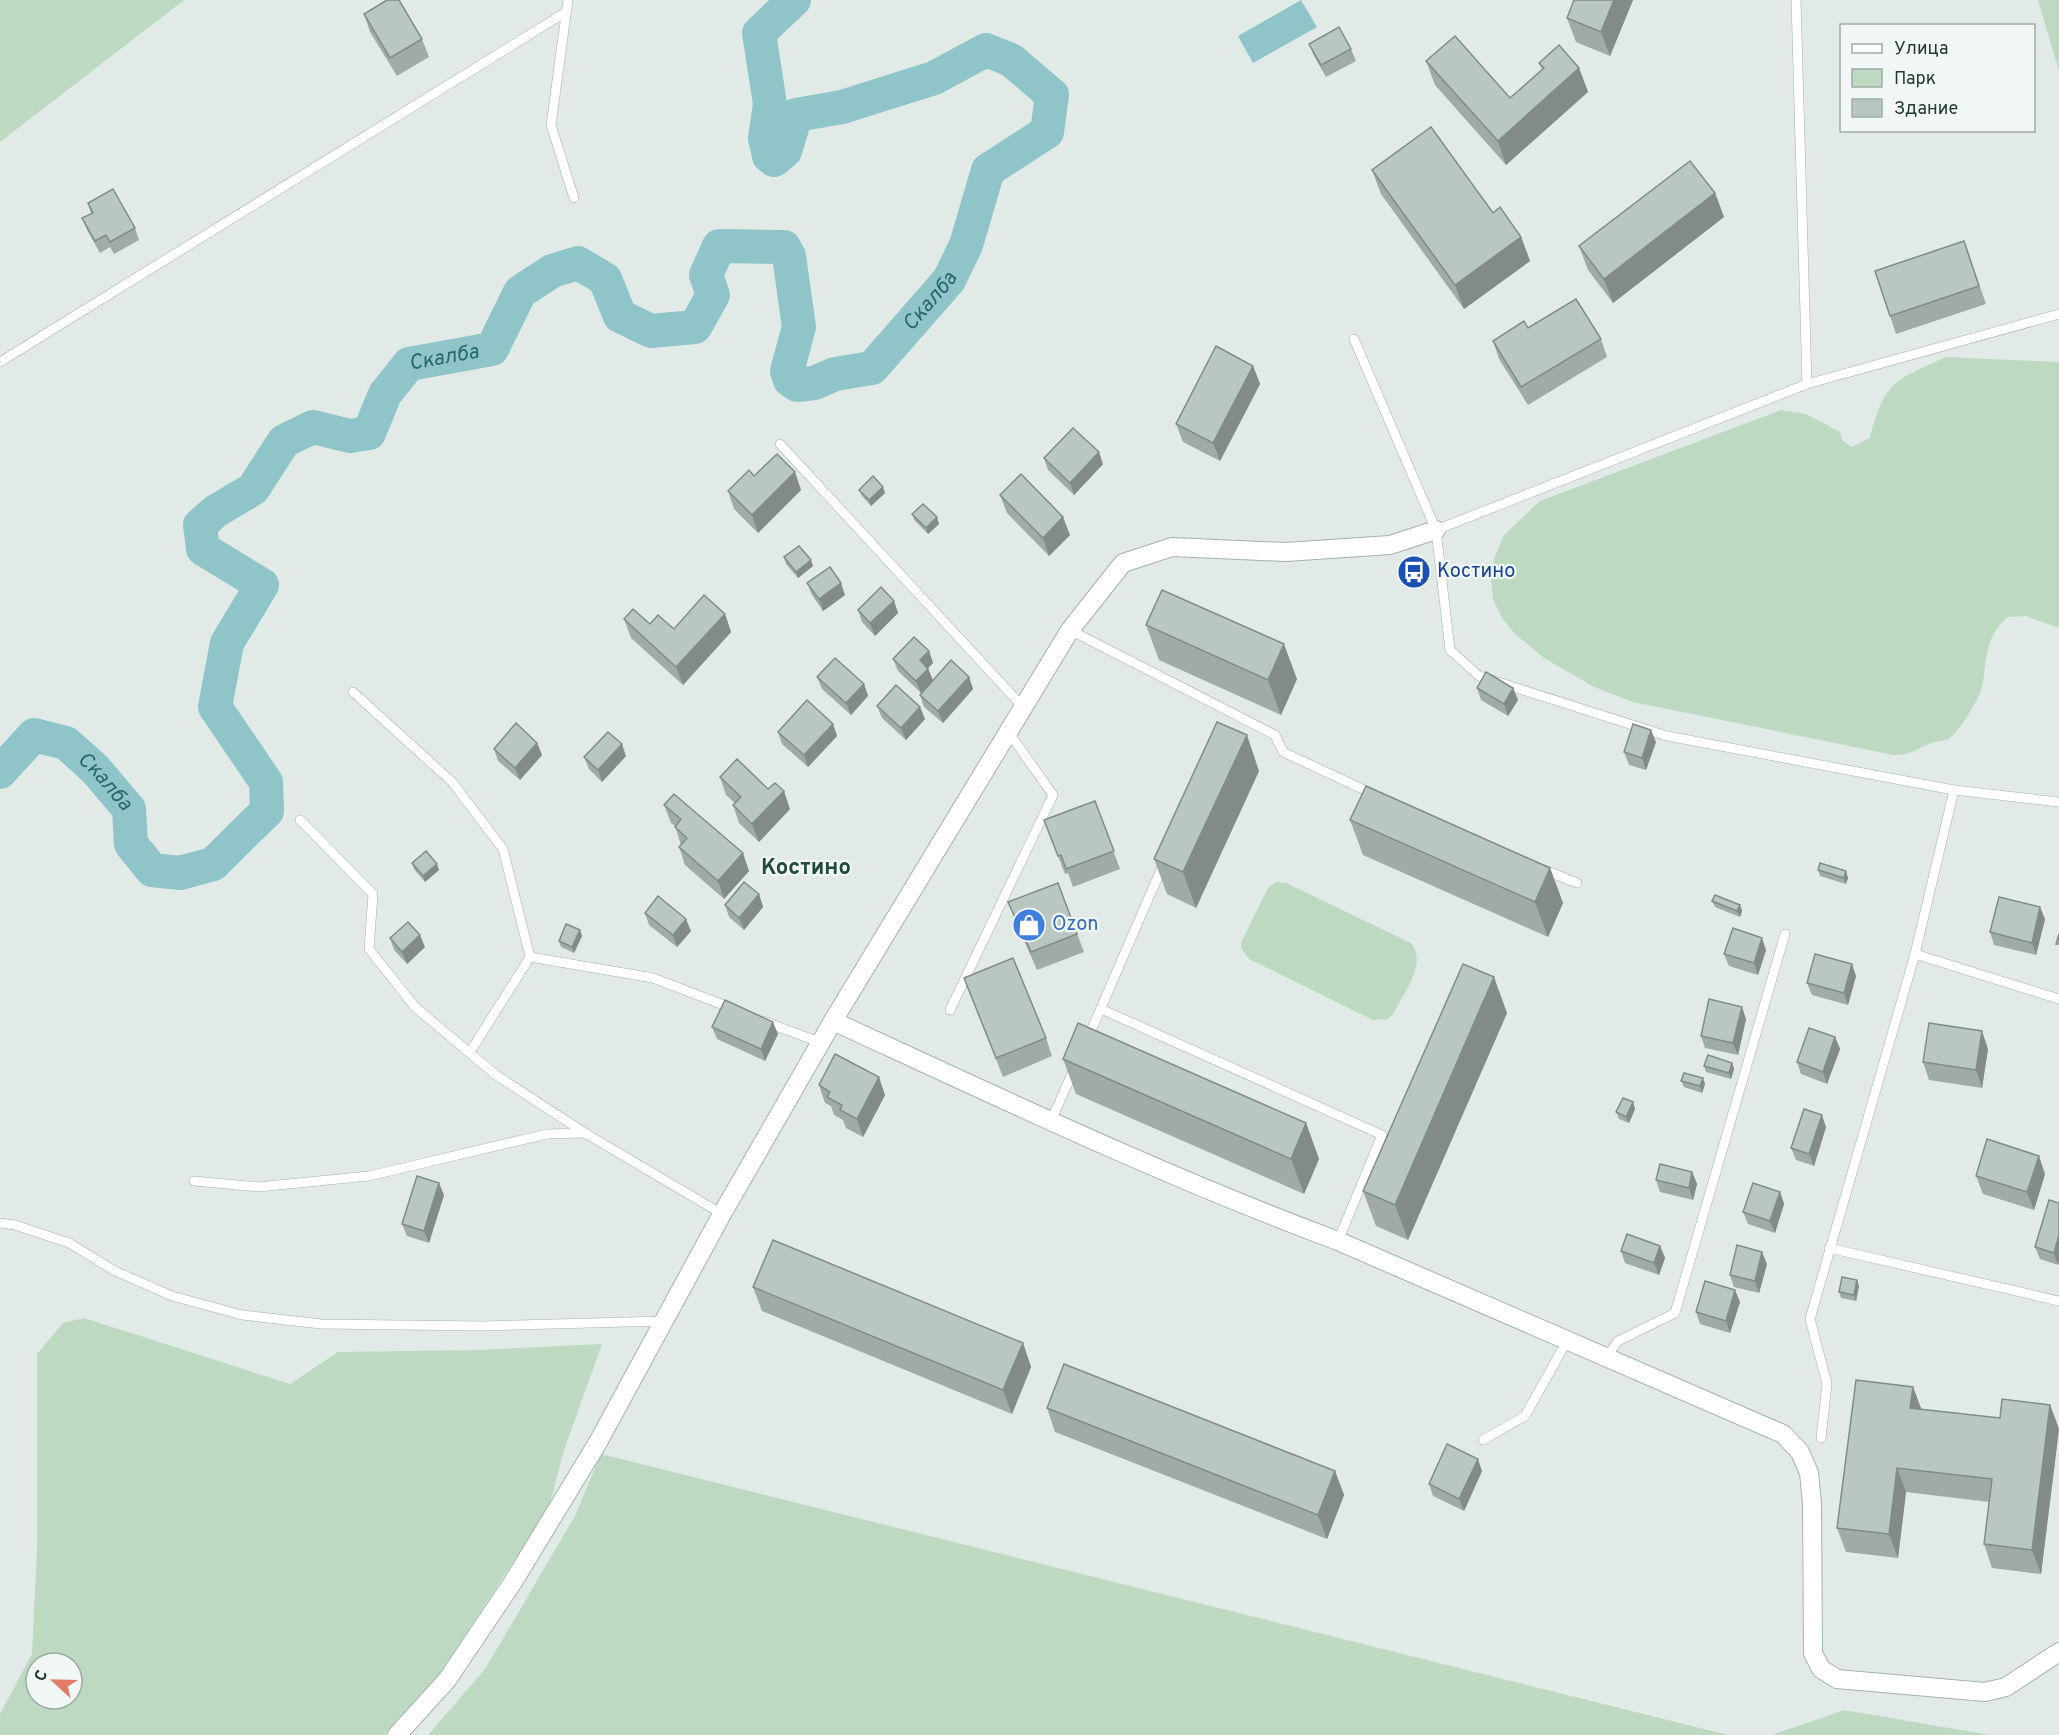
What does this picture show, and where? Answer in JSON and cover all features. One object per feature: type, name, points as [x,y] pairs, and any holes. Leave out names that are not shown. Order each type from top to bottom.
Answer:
[{"type":"street","points":[[398,1735],[447,1680],[513,1582],[597,1444],[819,1042],[1070,630],[1123,563],[1172,547],[1286,552],[1390,545],[1436,530]]},
{"type":"street","points":[[833,1021],[1051,1121],[1282,1220],[1338,1241],[1783,1434],[1800,1452],[1809,1473],[1812,1514],[1811,1635],[1813,1653],[1821,1669],[1837,1679],[1984,1692],[2006,1687],[2059,1652]]},
{"type":"lane","points":[[568,0],[551,125],[574,198]]},
{"type":"lane","points":[[1796,0],[1807,384]]},
{"type":"lane","points":[[0,362],[566,12]]},
{"type":"lane","points":[[1436,530],[1807,384],[2059,314]]},
{"type":"lane","points":[[1354,339],[1436,530],[1450,650],[1479,676],[1667,736],[1954,790],[2059,802]]},
{"type":"lane","points":[[780,444],[1023,707]]},
{"type":"lane","points":[[1070,630],[1275,735],[1283,752],[1378,797]]},
{"type":"lane","points":[[353,692],[452,782],[503,849],[530,957],[470,1052]]},
{"type":"lane","points":[[950,1010],[1053,795],[1009,733]]},
{"type":"lane","points":[[1821,1438],[1827,1384],[1810,1319],[1915,954],[1954,790]]},
{"type":"lane","points":[[300,820],[374,894],[369,949],[415,1007],[496,1075],[585,1133],[722,1214]]},
{"type":"lane","points":[[1083,1050],[1166,858]]},
{"type":"lane","points":[[1535,866],[1577,883]]},
{"type":"lane","points":[[1606,1358],[1618,1341],[1675,1312],[1785,934]]},
{"type":"lane","points":[[1915,954],[2059,999]]},
{"type":"lane","points":[[530,957],[653,978],[742,1012]]},
{"type":"lane","points":[[1101,1009],[1382,1135],[1338,1241]]},
{"type":"lane","points":[[753,1017],[819,1042]]},
{"type":"lane","points":[[1051,1121],[1078,1060]]},
{"type":"lane","points":[[194,1181],[258,1187],[369,1176],[547,1134],[585,1133]]},
{"type":"lane","points":[[0,1223],[69,1243],[116,1271],[172,1296],[242,1315],[321,1324],[482,1326],[664,1321]]},
{"type":"lane","points":[[1829,1248],[2059,1300]]},
{"type":"lane","points":[[1483,1440],[1524,1416],[1567,1341]]},
{"type":"green space","points":[[0,0],[184,0],[0,142]]},
{"type":"green space","points":[[2038,0],[2059,0],[2059,71]]},
{"type":"green space","points":[[1946,357],[2059,362],[2059,628],[2026,616],[2008,617],[2000,625],[1990,641],[1980,692],[1964,722],[1950,738],[1911,752],[1894,755],[1633,702],[1594,687],[1544,658],[1514,633],[1502,618],[1493,599],[1491,579],[1494,559],[1504,535],[1540,501],[1781,410],[1806,414],[1840,432],[1843,441],[1852,447],[1870,438],[1881,404],[1894,385],[1914,372]]},
{"type":"green space","points":[[1276,882],[1286,883],[1411,943],[1416,951],[1415,969],[1408,988],[1388,1019],[1373,1020],[1249,959],[1241,948],[1241,943],[1268,888]]},
{"type":"green space","points":[[84,1318],[290,1384],[338,1352],[476,1350],[602,1344],[564,1450],[549,1507],[440,1673],[385,1735],[0,1735],[0,1714],[24,1669],[24,1711],[84,1711],[84,1651],[32,1651],[37,1549],[37,1354],[63,1323]]},
{"type":"green space","points":[[601,1454],[1728,1735],[428,1735],[485,1669],[575,1516]]},
{"type":"green space","points":[[1844,1710],[1990,1735],[1772,1735]]},
{"type":"water","points":[[1301,0],[1317,27],[1253,63],[1238,36]]},
{"type":"building","points":[[387,0],[399,0],[422,39],[390,58],[364,14]]},
{"type":"building","points":[[1574,0],[1614,0],[1601,32],[1567,18]]},
{"type":"building","points":[[1339,27],[1351,49],[1321,65],[1309,44]]},
{"type":"building","points":[[1455,36],[1510,98],[1544,68],[1539,63],[1559,45],[1579,68],[1498,141],[1426,61]]},
{"type":"building","points":[[1431,127],[1493,213],[1500,207],[1521,237],[1455,285],[1372,170]]},
{"type":"building","points":[[1690,161],[1715,193],[1604,279],[1579,246]]},
{"type":"building","points":[[113,189],[135,228],[110,242],[106,235],[95,241],[82,218],[93,213],[88,203]]},
{"type":"building","points":[[1964,241],[1979,286],[1890,316],[1875,271]]},
{"type":"building","points":[[1576,299],[1601,339],[1521,387],[1493,341],[1524,321],[1528,328]]},
{"type":"building","points":[[1216,346],[1253,366],[1213,443],[1176,424]]},
{"type":"building","points":[[1073,428],[1099,452],[1070,483],[1044,458]]},
{"type":"building","points":[[777,454],[795,472],[752,515],[728,491],[749,470],[754,476]]},
{"type":"building","points":[[1021,474],[1063,517],[1043,538],[1000,495]]},
{"type":"building","points":[[873,476],[883,487],[869,500],[859,490]]},
{"type":"building","points":[[923,504],[937,517],[926,528],[912,514]]},
{"type":"building","points":[[799,546],[811,560],[796,572],[784,557]]},
{"type":"building","points":[[830,567],[841,583],[819,599],[807,583]]},
{"type":"building","points":[[881,587],[894,601],[870,623],[858,610]]},
{"type":"building","points":[[1162,590],[1284,644],[1268,680],[1146,625]]},
{"type":"building","points":[[704,595],[725,614],[676,667],[624,619],[633,609],[650,624],[658,615],[674,629]]},
{"type":"building","points":[[914,637],[929,651],[920,660],[928,669],[916,681],[893,659]]},
{"type":"building","points":[[835,658],[864,684],[846,703],[817,677]]},
{"type":"building","points":[[951,660],[969,677],[938,711],[920,695]]},
{"type":"building","points":[[1486,672],[1513,688],[1504,704],[1477,688]]},
{"type":"building","points":[[896,685],[920,707],[901,728],[877,706]]},
{"type":"building","points":[[807,700],[833,724],[804,755],[778,732]]},
{"type":"building","points":[[1217,722],[1247,735],[1183,872],[1154,859]]},
{"type":"building","points":[[516,723],[537,743],[515,768],[494,749]]},
{"type":"building","points":[[1633,724],[1651,730],[1642,758],[1624,752]]},
{"type":"building","points":[[608,732],[622,744],[598,770],[584,757]]},
{"type":"building","points":[[737,759],[768,789],[775,783],[784,791],[752,824],[733,805],[741,797],[720,777]]},
{"type":"building","points":[[1366,786],[1550,868],[1535,902],[1350,820]]},
{"type":"building","points":[[674,794],[743,853],[718,881],[679,847],[687,838],[675,827],[681,819],[664,805]]},
{"type":"building","points":[[1095,801],[1114,851],[1066,869],[1061,855],[1058,856],[1044,820]]},
{"type":"building","points":[[426,851],[437,864],[423,876],[412,863]]},
{"type":"building","points":[[1820,863],[1846,871],[1844,878],[1818,870]]},
{"type":"building","points":[[744,882],[759,894],[739,918],[725,905]]},
{"type":"building","points":[[1058,883],[1077,934],[1031,952],[1008,902]]},
{"type":"building","points":[[1715,895],[1740,905],[1737,911],[1712,901]]},
{"type":"building","points":[[658,896],[686,919],[673,935],[645,913]]},
{"type":"building","points":[[1999,897],[2040,907],[2032,943],[1990,932]]},
{"type":"building","points":[[408,922],[420,935],[402,952],[390,938]]},
{"type":"building","points":[[566,924],[580,930],[572,947],[559,941]]},
{"type":"building","points":[[1733,928],[1762,938],[1754,963],[1724,954]]},
{"type":"building","points":[[1815,954],[1852,964],[1844,993],[1807,983]]},
{"type":"building","points":[[1013,958],[1046,1038],[996,1058],[964,978]]},
{"type":"building","points":[[1463,964],[1494,977],[1395,1205],[1363,1191]]},
{"type":"building","points":[[1709,999],[1742,1007],[1733,1043],[1701,1036]]},
{"type":"building","points":[[725,1000],[773,1022],[761,1049],[712,1027]]},
{"type":"building","points":[[1078,1023],[1306,1123],[1291,1159],[1063,1059]]},
{"type":"building","points":[[1929,1023],[1982,1031],[1976,1070],[1923,1062]]},
{"type":"building","points":[[1809,1028],[1835,1037],[1823,1072],[1797,1062]]},
{"type":"building","points":[[835,1054],[879,1077],[857,1119],[840,1110],[842,1105],[827,1097],[830,1092],[819,1085]]},
{"type":"building","points":[[1708,1055],[1732,1063],[1729,1073],[1704,1066]]},
{"type":"building","points":[[1684,1073],[1703,1078],[1700,1086],[1681,1081]]},
{"type":"building","points":[[1623,1098],[1633,1102],[1626,1117],[1616,1112]]},
{"type":"building","points":[[1804,1109],[1822,1115],[1809,1154],[1791,1148]]},
{"type":"building","points":[[1987,1139],[2039,1156],[2027,1192],[1976,1176]]},
{"type":"building","points":[[1660,1164],[1692,1172],[1689,1188],[1656,1180]]},
{"type":"building","points":[[417,1176],[439,1183],[424,1231],[402,1224]]},
{"type":"building","points":[[1753,1183],[1780,1192],[1770,1221],[1743,1212]]},
{"type":"building","points":[[2049,1200],[2059,1203],[2059,1235],[2054,1253],[2035,1247]]},
{"type":"building","points":[[1627,1234],[1660,1246],[1654,1263],[1621,1251]]},
{"type":"building","points":[[773,1240],[1023,1343],[1003,1390],[753,1287]]},
{"type":"building","points":[[1737,1245],[1762,1252],[1755,1281],[1730,1275]]},
{"type":"building","points":[[1842,1277],[1857,1280],[1854,1295],[1839,1292]]},
{"type":"building","points":[[1705,1281],[1735,1290],[1726,1321],[1696,1312]]},
{"type":"building","points":[[1064,1364],[1335,1471],[1318,1515],[1047,1408]]},
{"type":"building","points":[[1856,1380],[1913,1387],[1910,1408],[2000,1418],[2002,1399],[2050,1405],[2032,1550],[1984,1544],[1992,1479],[1897,1468],[1889,1534],[1837,1528]]},
{"type":"building","points":[[1447,1444],[1478,1459],[1459,1499],[1429,1484]]},
{"type":"waterway","name":"Скалба","points":[[0,772],[34,735],[66,743],[95,769],[129,809],[131,844],[152,870],[180,873],[213,864],[267,811],[266,782],[215,707],[227,643],[262,585],[203,549],[200,525],[216,511],[253,489],[284,441],[313,427],[350,436],[369,433],[385,394],[409,364],[492,349],[520,292],[552,271],[578,263],[605,279],[620,316],[651,331],[695,327],[713,295],[706,275],[719,246],[784,247],[789,256],[799,327],[787,371],[790,380],[797,385],[814,383],[835,374],[872,368],[949,280],[966,245],[988,170],[1047,132],[1052,95],[1011,60],[986,50],[934,78],[842,107],[796,115],[785,151],[774,160],[769,156],[765,138],[770,104],[759,33],[794,0]]},
{"type":"place","name":"Костино","points":[[1414,572]]},
{"type":"place","name":"Ozon","points":[[1029,925]]},
{"type":"district","name":"Костино","points":[[806,868]]}]
